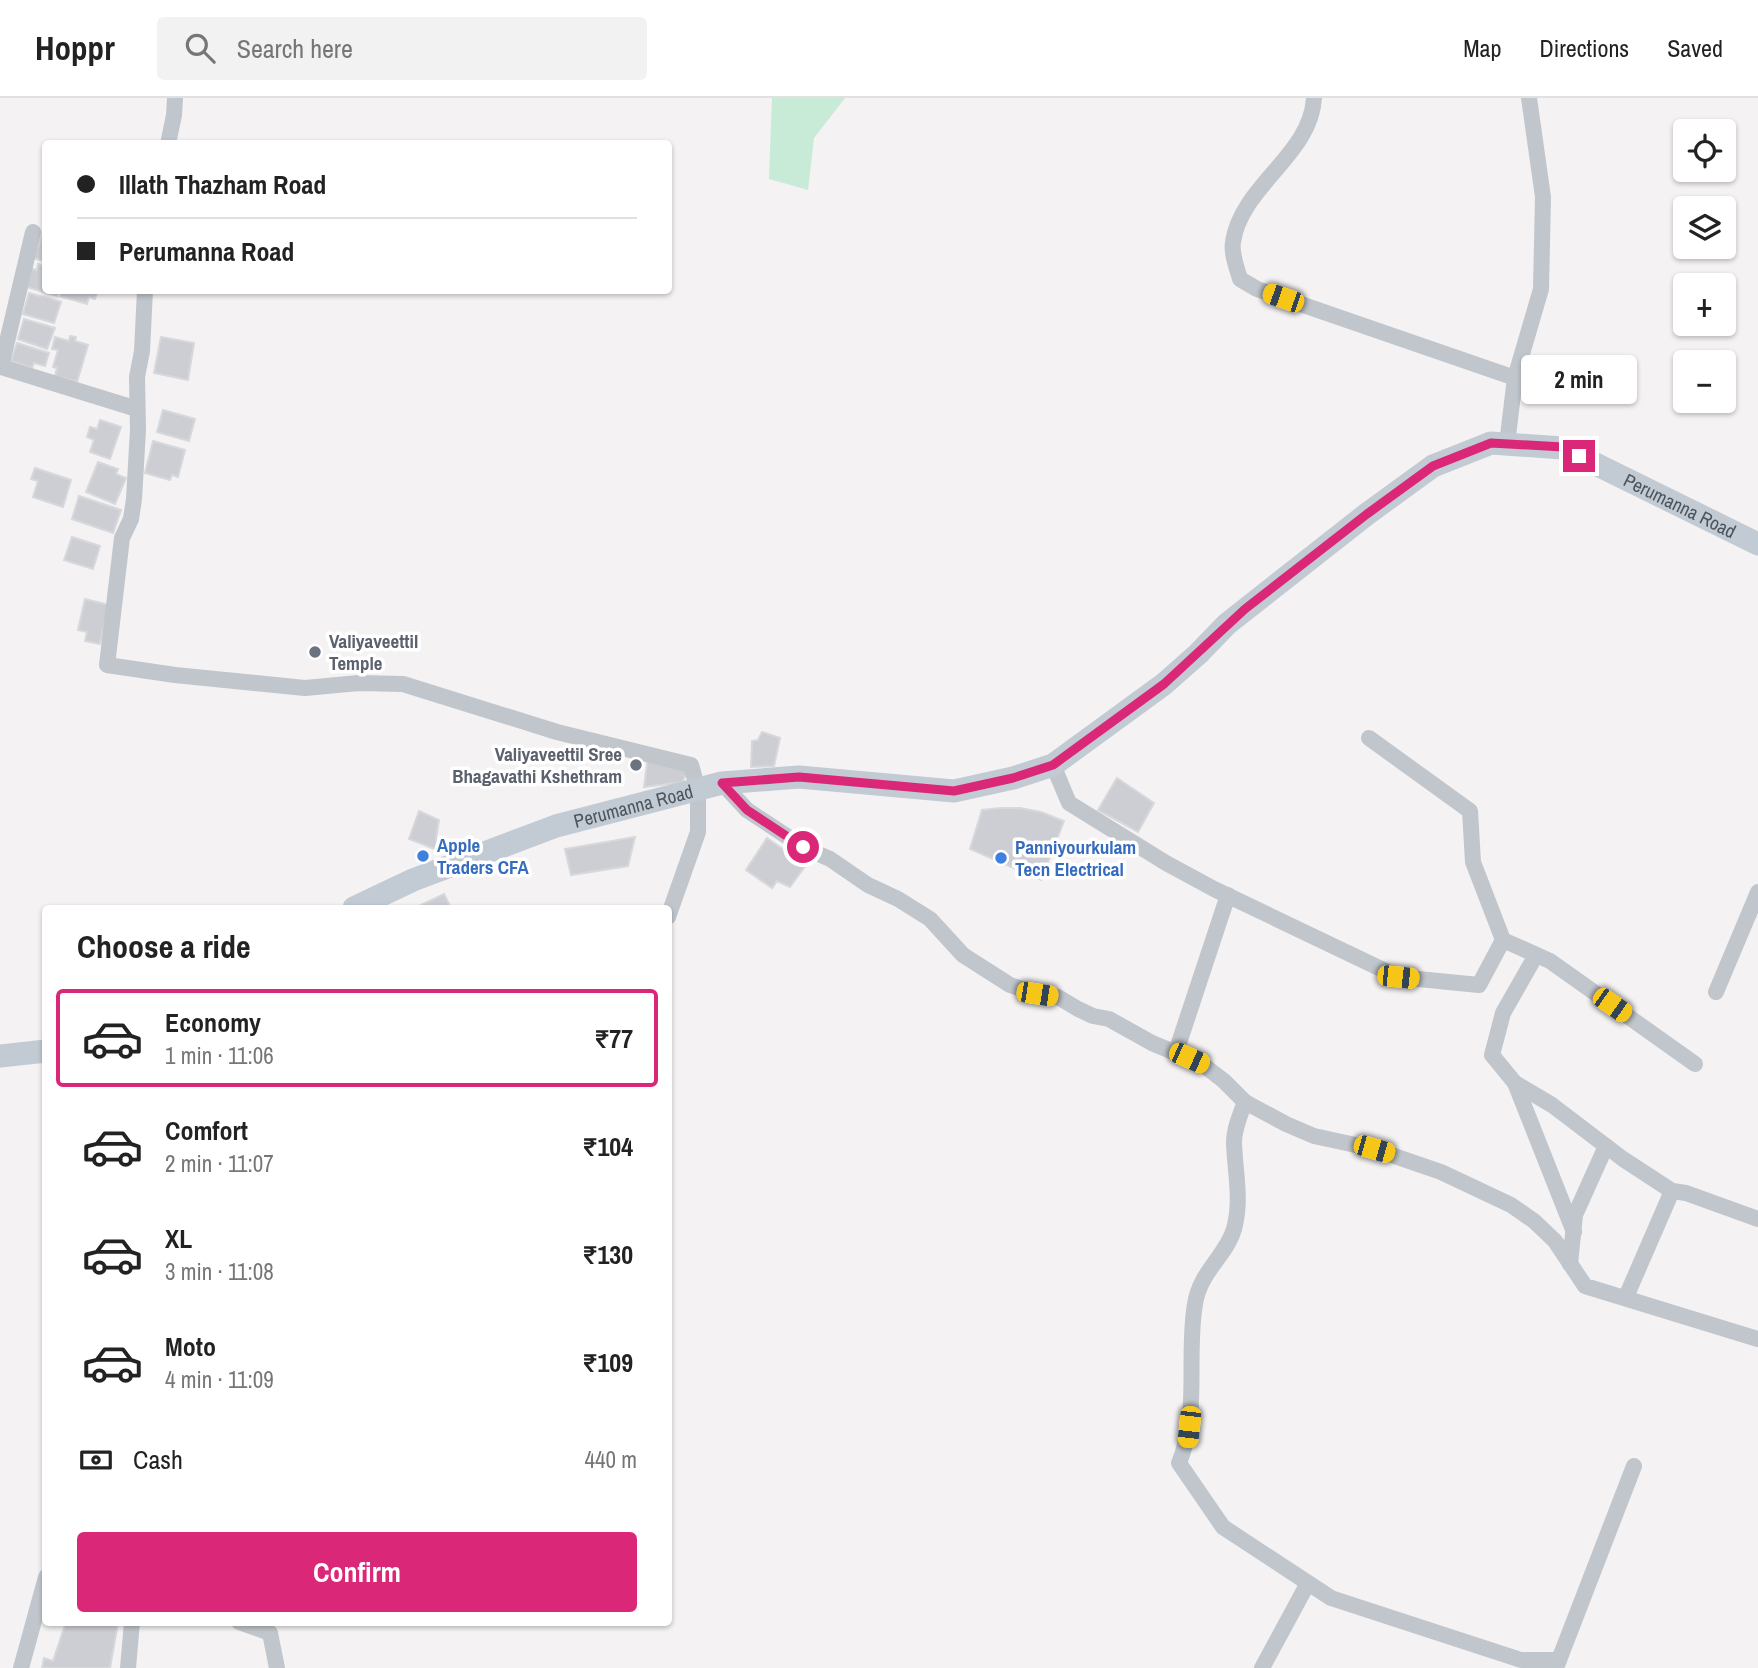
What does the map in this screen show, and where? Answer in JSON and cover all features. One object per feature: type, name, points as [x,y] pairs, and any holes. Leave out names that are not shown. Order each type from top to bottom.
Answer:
[{"type":"main road","name":"Perumanna Road","points":[[360,905],[413,880],[555,826],[722,783],[799,777],[954,791],[1013,778],[1053,765],[1164,684],[1255,601],[1433,466],[1491,443],[1563,447],[1758,544]]},
{"type":"main road","points":[[0,1056],[42,1051]]},
{"type":"street","points":[[170,140],[175,98]]},
{"type":"street","points":[[1314,98],[1314,111],[1299,139],[1248,205],[1238,226],[1232,244],[1240,279],[1257,289],[1515,378]]},
{"type":"street","points":[[1507,444],[1515,378],[1541,289],[1543,197],[1529,98]]},
{"type":"street","points":[[33,232],[1,367],[137,409]]},
{"type":"street","points":[[145,294],[142,351],[137,377],[134,499],[131,519],[122,538],[107,665],[305,688],[359,683],[403,684],[557,732],[691,765],[698,790],[698,832],[672,905]]},
{"type":"street","points":[[1369,738],[1470,811],[1473,862],[1503,940],[1550,961],[1695,1064]]},
{"type":"street","points":[[1053,765],[1069,803],[1166,863],[1398,977],[1479,985],[1503,940]]},
{"type":"street","points":[[722,783],[747,810],[803,847],[830,859],[868,885],[898,899],[930,919],[951,945],[990,974],[1010,985],[1037,994],[1058,997],[1093,1017],[1109,1019],[1152,1043],[1202,1064],[1260,1112],[1314,1136],[1394,1155],[1441,1172],[1511,1205],[1534,1221],[1555,1241],[1585,1286],[1758,1339]]},
{"type":"street","points":[[1716,992],[1758,892]]},
{"type":"street","points":[[1176,1052],[1227,895]]},
{"type":"street","points":[[1536,955],[1503,1013],[1492,1055],[1515,1083],[1574,1231]]},
{"type":"street","points":[[1515,1083],[1552,1105],[1672,1191],[1686,1192],[1758,1219]]},
{"type":"street","points":[[1245,1102],[1234,1141],[1239,1207],[1234,1232],[1222,1253],[1210,1266],[1195,1302],[1191,1412],[1188,1442],[1179,1462],[1223,1527],[1331,1598],[1521,1660],[1557,1664],[1634,1466]]},
{"type":"street","points":[[1570,1264],[1575,1215],[1606,1146]]},
{"type":"street","points":[[1626,1297],[1672,1191]]},
{"type":"street","points":[[1262,1668],[1308,1583]]},
{"type":"street","points":[[21,1668],[42,1592]]},
{"type":"street","points":[[128,1668],[132,1626]]},
{"type":"street","points":[[250,1626],[270,1633],[277,1668]]},
{"type":"green space","points":[[772,98],[845,98],[814,138],[808,190],[769,179]]},
{"type":"building","points":[[42,234],[42,261],[30,257],[33,246],[38,247]]},
{"type":"building","points":[[38,264],[42,265],[42,292],[27,287],[32,269],[37,270]]},
{"type":"building","points":[[29,293],[61,302],[54,323],[23,314]]},
{"type":"building","points":[[97,294],[95,299],[89,297],[87,304],[60,296]]},
{"type":"building","points":[[24,319],[55,328],[47,349],[18,339]]},
{"type":"building","points":[[70,336],[76,337],[75,341],[88,345],[77,382],[55,376],[57,368],[53,367],[58,350],[52,349],[55,337],[69,341]]},
{"type":"building","points":[[161,337],[194,343],[188,380],[154,373]]},
{"type":"building","points":[[17,343],[49,353],[45,366],[34,363],[32,368],[11,361]]},
{"type":"building","points":[[163,410],[195,419],[189,441],[157,432]]},
{"type":"building","points":[[100,420],[121,427],[110,459],[90,452],[94,440],[87,437],[90,427],[97,429]]},
{"type":"building","points":[[153,441],[185,450],[178,477],[172,475],[170,480],[145,473]]},
{"type":"building","points":[[98,462],[118,469],[116,474],[126,478],[115,504],[86,492]]},
{"type":"building","points":[[35,468],[71,480],[63,507],[33,497],[38,481],[31,479]]},
{"type":"building","points":[[79,496],[121,510],[113,533],[72,519]]},
{"type":"building","points":[[72,537],[100,546],[93,569],[64,560]]},
{"type":"building","points":[[85,599],[109,605],[100,644],[85,641],[87,632],[78,630]]},
{"type":"building","points":[[762,732],[780,738],[774,766],[751,767],[752,741],[758,740]]},
{"type":"building","points":[[648,756],[689,770],[682,782],[644,787]]},
{"type":"building","points":[[1117,778],[1154,803],[1138,832],[1098,810]]},
{"type":"building","points":[[1001,808],[1041,812],[1064,821],[1041,880],[970,849],[982,810]]},
{"type":"building","points":[[419,811],[439,820],[437,850],[409,839]]},
{"type":"building","points":[[635,837],[628,866],[571,875],[565,849]]},
{"type":"building","points":[[767,838],[806,865],[790,887],[777,881],[772,888],[746,870]]},
{"type":"building","points":[[444,894],[450,905],[421,905]]},
{"type":"building","points":[[65,1626],[117,1626],[110,1668],[42,1668],[44,1658],[53,1661]]},
{"type":"place","name":"Valiyaveettil Temple","points":[[315,652]]},
{"type":"place","name":"Valiyaveettil Sree Bhagavathi Kshethram","points":[[636,765]]},
{"type":"place","name":"Apple Traders CFA","points":[[423,856]]},
{"type":"place","name":"Panniyourkulam Tecn Electrical","points":[[1001,858]]},
{"type":"route","points":[[803,847],[747,810],[722,783],[799,777],[954,791],[1013,778],[1053,765],[1164,684],[1245,609],[1433,466],[1491,443],[1563,447],[1579,456]]}]
